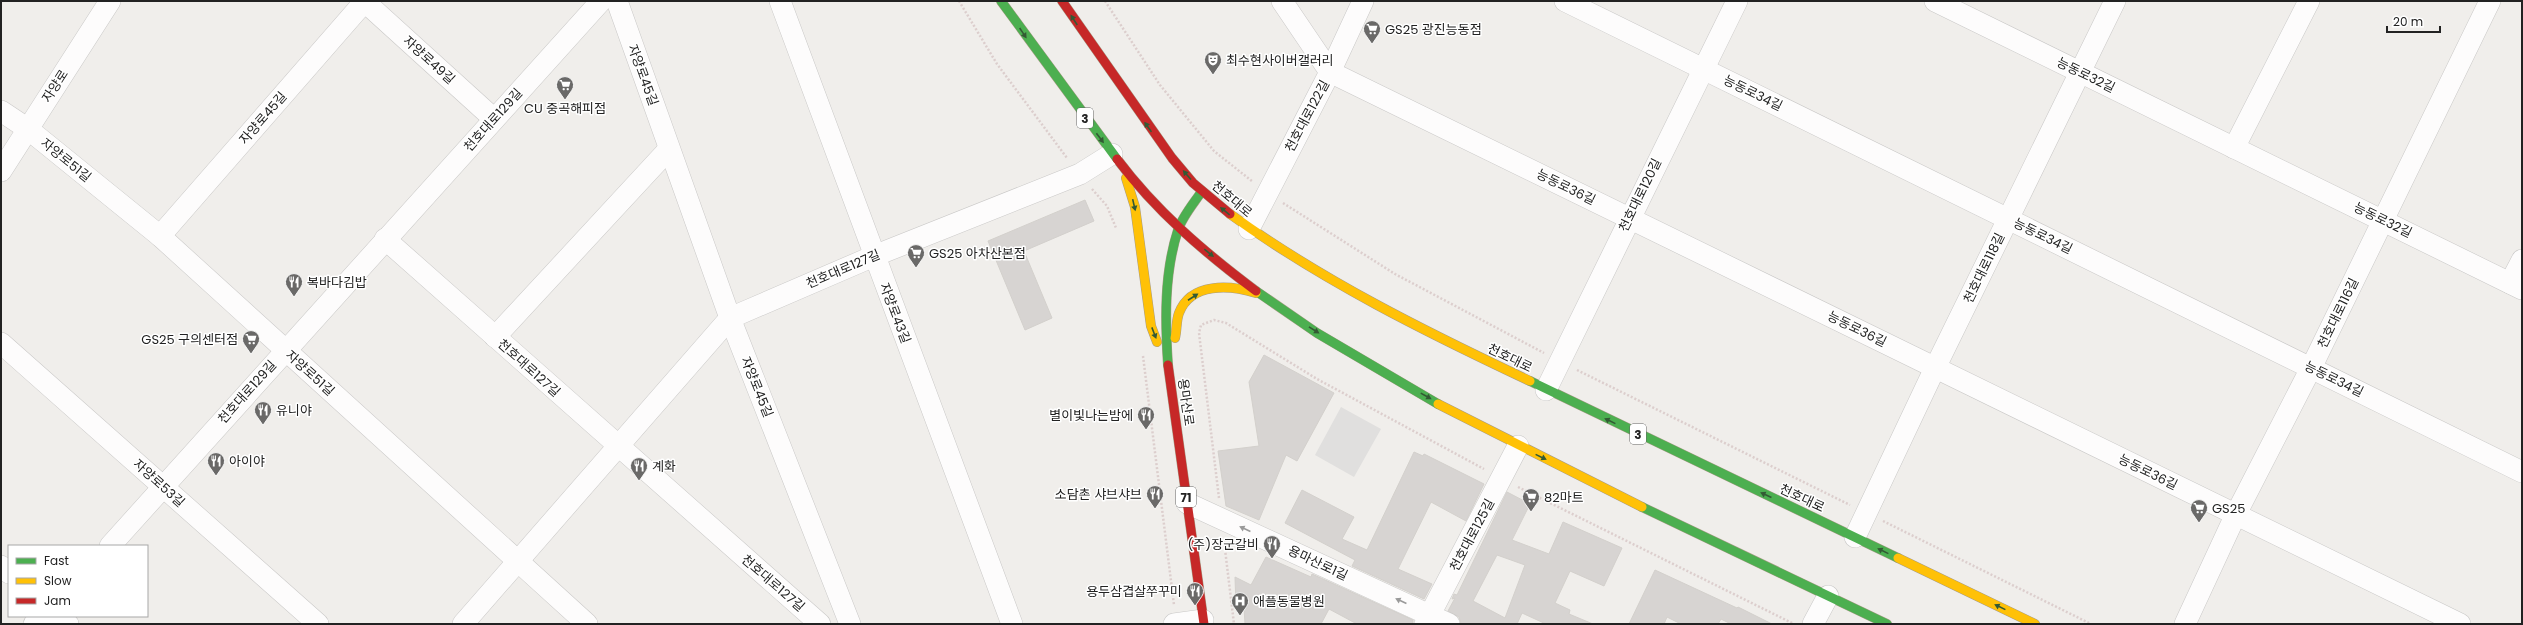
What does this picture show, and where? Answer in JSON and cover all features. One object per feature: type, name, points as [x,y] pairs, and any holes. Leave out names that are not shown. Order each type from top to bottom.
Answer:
[{"type":"main road","name":"3","points":[[1001,1],[1035,52],[1139,189],[1178,229],[1262,295],[1386,374],[1518,446],[1887,624]]},
{"type":"main road","name":"천호대로","points":[[1062,1],[1154,136],[1202,191],[1249,229],[1326,277],[1408,323],[2035,624]]},
{"type":"main road","points":[[1117,161],[1134,207],[1151,326],[1169,371]]},
{"type":"main road","name":"용마산로","points":[[1202,191],[1178,229],[1170,264],[1166,301],[1169,371],[1204,622]]},
{"type":"main road","points":[[1169,371],[1178,314],[1191,296],[1203,291],[1224,287],[1246,289],[1262,295]]},
{"type":"street","name":"자양로","points":[[1,171],[110,1]]},
{"type":"street","name":"자양로49길","points":[[365,1],[494,119]]},
{"type":"street","name":"자양로45길","points":[[160,236],[365,1]]},
{"type":"street","name":"천호대로129길","points":[[111,545],[601,1]]},
{"type":"street","name":"자양로45길","points":[[617,1],[730,318],[850,624]]},
{"type":"street","name":"자양로43길","points":[[780,1],[1012,624]]},
{"type":"street","name":"능동로36길","points":[[1282,1],[1330,72],[2460,624]]},
{"type":"street","name":"천호대로122길","points":[[1249,229],[1330,72],[1363,1]]},
{"type":"street","name":"능동로34길","points":[[1565,1],[2522,472]]},
{"type":"street","name":"천호대로120길","points":[[1546,390],[1629,218],[1737,1]]},
{"type":"street","name":"천호대로118길","points":[[1855,537],[1935,368],[2115,1]]},
{"type":"street","points":[[2234,148],[2309,1]]},
{"type":"street","name":"천호대로116길","points":[[2186,624],[2236,514],[2311,368],[2490,1]]},
{"type":"street","name":"능동로32길","points":[[1937,2],[2516,286],[2522,260]]},
{"type":"street","name":"자양로51길","points":[[1,111],[28,129],[160,236],[587,624]]},
{"type":"street","points":[[385,239],[495,337],[669,149]]},
{"type":"street","name":"천호대로127길","points":[[463,624],[730,318],[874,256],[1080,174],[1117,161]]},
{"type":"street","name":"천호대로127길","points":[[495,337],[820,624]]},
{"type":"street","name":"자양로53길","points":[[1,343],[318,624]]},
{"type":"street","name":"천호대로125길","points":[[1428,619],[1518,446]]},
{"type":"street","name":"용마산로1길","points":[[1187,503],[1222,518],[1428,619],[1449,624]]},
{"type":"street","points":[[1813,624],[1828,596]]},
{"type":"street","points":[[34,624],[44,617]]},
{"type":"street","points":[[1175,624],[1204,622]]},
{"type":"path","points":[[959,1],[997,64],[1040,124],[1107,206],[1118,234]]},
{"type":"path","points":[[1201,325],[1199,333],[1234,624]]},
{"type":"path","points":[[1142,349],[1175,624]]},
{"type":"shaded area","points":[[1341,407],[1381,429],[1354,477],[1315,455]]},
{"type":"building","points":[[1085,200],[1094,221],[1024,251],[1052,318],[1025,330],[988,241]]},
{"type":"building","points":[[1264,355],[1334,393],[1297,461],[1286,455],[1259,520],[1226,506],[1218,451],[1259,446],[1249,382]]},
{"type":"building","points":[[1414,452],[1423,456],[1424,454],[1484,484],[1466,521],[1431,502],[1398,569],[1432,584],[1424,599],[1352,566],[1355,560],[1285,523],[1302,490],[1354,517],[1342,539],[1367,550]]},
{"type":"building","points":[[1507,492],[1530,504],[1512,540],[1549,554],[1563,522],[1622,548],[1604,586],[1570,571],[1555,603],[1570,610],[1569,614],[1593,624],[1546,624],[1522,613],[1517,624],[1461,624],[1459,617],[1448,611],[1455,598],[1452,599],[1454,594],[1457,595]],"holes":[[[1497,555],[1525,565],[1505,618],[1473,601]]]},
{"type":"building","points":[[1266,557],[1311,577],[1312,574],[1413,620],[1413,624],[1357,624],[1329,609],[1321,624],[1245,624],[1244,608],[1236,608],[1235,577],[1251,585]]},
{"type":"building","points":[[1655,570],[1772,624],[1731,624],[1721,619],[1718,624],[1681,624],[1667,617],[1664,624],[1629,624]]},
{"type":"traffic: fast","points":[[1001,1],[1117,159]]},
{"type":"traffic: fast","points":[[1168,365],[1166,314],[1168,280],[1173,246],[1185,215],[1202,191]]},
{"type":"traffic: fast","points":[[1256,291],[1317,333],[1438,404]]},
{"type":"traffic: fast","points":[[1530,381],[1898,558]]},
{"type":"traffic: fast","points":[[1642,507],[1887,624]]},
{"type":"traffic: slow","points":[[1126,178],[1135,207],[1151,326],[1157,342]]},
{"type":"traffic: slow","points":[[1230,214],[1265,238],[1338,283],[1452,344],[1530,381]]},
{"type":"traffic: slow","points":[[1175,338],[1179,313],[1185,303],[1192,296],[1212,288],[1235,288],[1256,293]]},
{"type":"traffic: slow","points":[[1438,404],[1642,507]]},
{"type":"traffic: slow","points":[[1898,558],[2035,624]]},
{"type":"traffic: jam","points":[[1062,1],[1172,158],[1193,183],[1230,214]]},
{"type":"traffic: jam","points":[[1117,159],[1164,213],[1199,246],[1256,291]]},
{"type":"traffic: jam","points":[[1168,365],[1204,624]]},
{"type":"place","name":"GS25 광진능동점","points":[[1372,44]]},
{"type":"place","name":"최수현사이버갤러리","points":[[1213,75]]},
{"type":"place","name":"CU 중곡해피점","points":[[565,100]]},
{"type":"place","name":"GS25 아차산본점","points":[[916,268]]},
{"type":"place","name":"복바다김밥","points":[[294,297]]},
{"type":"place","name":"GS25 구의센터점","points":[[251,354]]},
{"type":"place","name":"유니야","points":[[263,425]]},
{"type":"place","name":"별이빛나는밤에","points":[[1146,430]]},
{"type":"place","name":"아이야","points":[[216,476]]},
{"type":"place","name":"계화","points":[[639,481]]},
{"type":"place","name":"소담촌 샤브샤브","points":[[1155,509]]},
{"type":"place","name":"82마트","points":[[1531,512]]},
{"type":"place","name":"GS25","points":[[2199,523]]},
{"type":"place","name":"(주)장군갈비","points":[[1272,559]]},
{"type":"place","name":"용두삼겹살쭈꾸미","points":[[1195,606]]},
{"type":"place","name":"애플동물병원","points":[[1240,616]]}]
